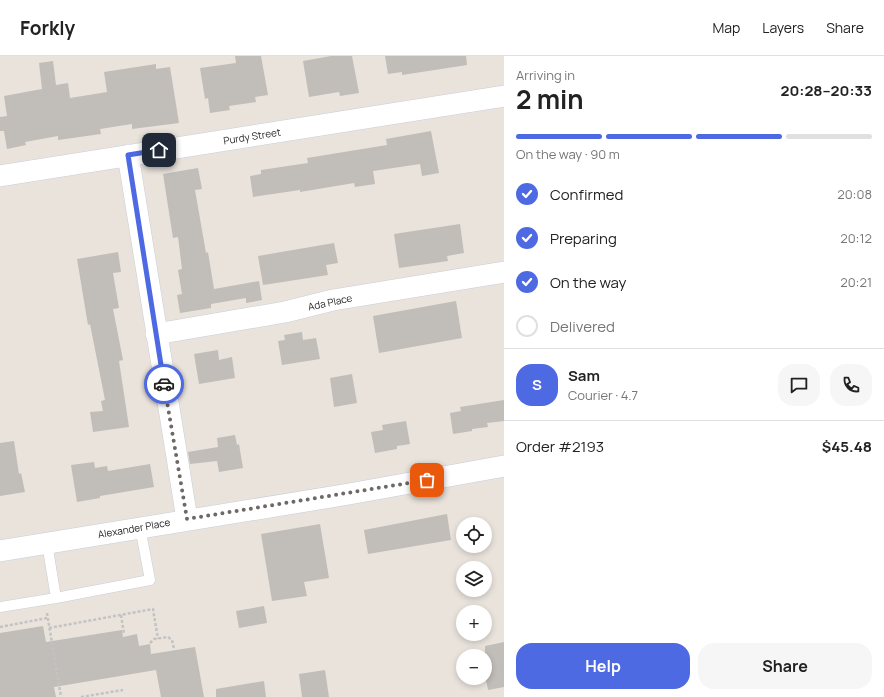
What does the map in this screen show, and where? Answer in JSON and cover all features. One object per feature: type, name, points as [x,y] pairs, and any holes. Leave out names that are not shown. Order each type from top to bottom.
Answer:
[{"type":"street","name":"Purdy Street","points":[[0,176],[504,96]]},
{"type":"street","points":[[128,155],[187,519]]},
{"type":"street","name":"Ada Place","points":[[156,334],[285,312],[333,300],[504,272]]},
{"type":"street","name":"Alexander Place","points":[[0,551],[187,519],[349,494],[504,466]]},
{"type":"lane","points":[[0,607],[150,580],[140,527]]},
{"type":"lane","points":[[47,543],[56,598]]},
{"type":"path","points":[[49,628],[153,609],[158,638]]},
{"type":"path","points":[[47,613],[61,697]]},
{"type":"path","points":[[121,615],[124,634]]},
{"type":"path","points":[[3,631],[1,626],[48,618]]},
{"type":"path","points":[[150,643],[151,640],[158,638],[170,638],[174,649]]},
{"type":"path","points":[[56,664],[61,663]]},
{"type":"path","points":[[81,697],[123,690]]},
{"type":"building","points":[[235,56],[261,56],[268,95],[255,97],[256,102],[229,106],[230,110],[210,113],[208,98],[205,99],[200,68],[236,63]]},
{"type":"building","points":[[331,56],[352,56],[359,93],[340,96],[339,92],[309,97],[303,61]]},
{"type":"building","points":[[385,56],[466,56],[467,65],[402,75],[402,72],[388,74]]},
{"type":"building","points":[[53,61],[56,85],[68,83],[70,98],[107,92],[104,72],[156,64],[156,69],[170,67],[179,123],[132,129],[132,124],[100,129],[101,134],[58,140],[58,136],[25,142],[26,145],[7,149],[4,131],[0,131],[0,117],[7,116],[4,96],[42,89],[39,63]]},
{"type":"building","points":[[431,131],[439,173],[422,176],[420,164],[373,171],[375,184],[355,187],[354,183],[300,192],[300,190],[253,197],[250,176],[261,174],[261,170],[308,163],[307,158],[387,145],[386,139]]},
{"type":"building","points":[[198,168],[202,189],[195,190],[214,289],[259,281],[262,300],[246,303],[246,298],[211,304],[211,308],[180,313],[177,295],[182,294],[178,270],[182,269],[178,237],[173,238],[163,174]]},
{"type":"building","points":[[460,224],[464,253],[447,256],[448,261],[399,268],[394,234]]},
{"type":"building","points":[[334,243],[338,263],[326,265],[328,275],[263,285],[258,256]]},
{"type":"building","points":[[118,252],[121,272],[113,273],[119,308],[113,309],[123,360],[119,361],[129,427],[93,432],[90,412],[103,411],[101,401],[105,400],[90,324],[88,325],[77,259]]},
{"type":"building","points":[[456,301],[462,338],[379,353],[373,316]]},
{"type":"building","points":[[302,332],[303,340],[316,338],[320,359],[282,365],[278,341],[285,340],[284,335]]},
{"type":"building","points":[[218,350],[219,360],[232,357],[235,378],[199,384],[194,354]]},
{"type":"building","points":[[352,374],[357,403],[334,407],[330,378]]},
{"type":"building","points":[[504,400],[504,421],[487,423],[488,427],[453,434],[450,413],[461,411],[460,407]]},
{"type":"building","points":[[406,421],[410,444],[397,446],[397,449],[375,453],[371,432],[383,430],[382,425]]},
{"type":"building","points":[[235,435],[237,445],[239,444],[243,468],[219,472],[217,461],[190,464],[188,452],[218,447],[217,438]]},
{"type":"building","points":[[14,441],[19,474],[21,473],[25,492],[0,496],[0,443]]},
{"type":"building","points":[[94,462],[95,468],[107,466],[108,471],[150,464],[154,487],[100,496],[100,498],[77,502],[71,465]]},
{"type":"building","points":[[447,514],[451,540],[368,554],[364,530]]},
{"type":"building","points":[[320,524],[329,578],[304,582],[307,596],[272,601],[261,534]]},
{"type":"building","points":[[264,606],[267,623],[239,628],[236,611]]},
{"type":"building","points":[[43,626],[46,642],[122,630],[123,637],[137,634],[139,646],[150,644],[151,654],[195,647],[204,697],[161,697],[156,670],[54,687],[56,697],[0,697],[0,633]]},
{"type":"building","points":[[504,642],[504,687],[488,690],[487,685],[492,685],[492,649],[485,649],[485,646]]},
{"type":"building","points":[[325,670],[329,697],[302,697],[299,674]]},
{"type":"building","points":[[264,681],[266,697],[216,697],[216,689]]},
{"type":"way so far","points":[[164,384],[187,519],[349,494],[427,480]]},
{"type":"route","points":[[159,150],[128,155],[164,384]]}]
